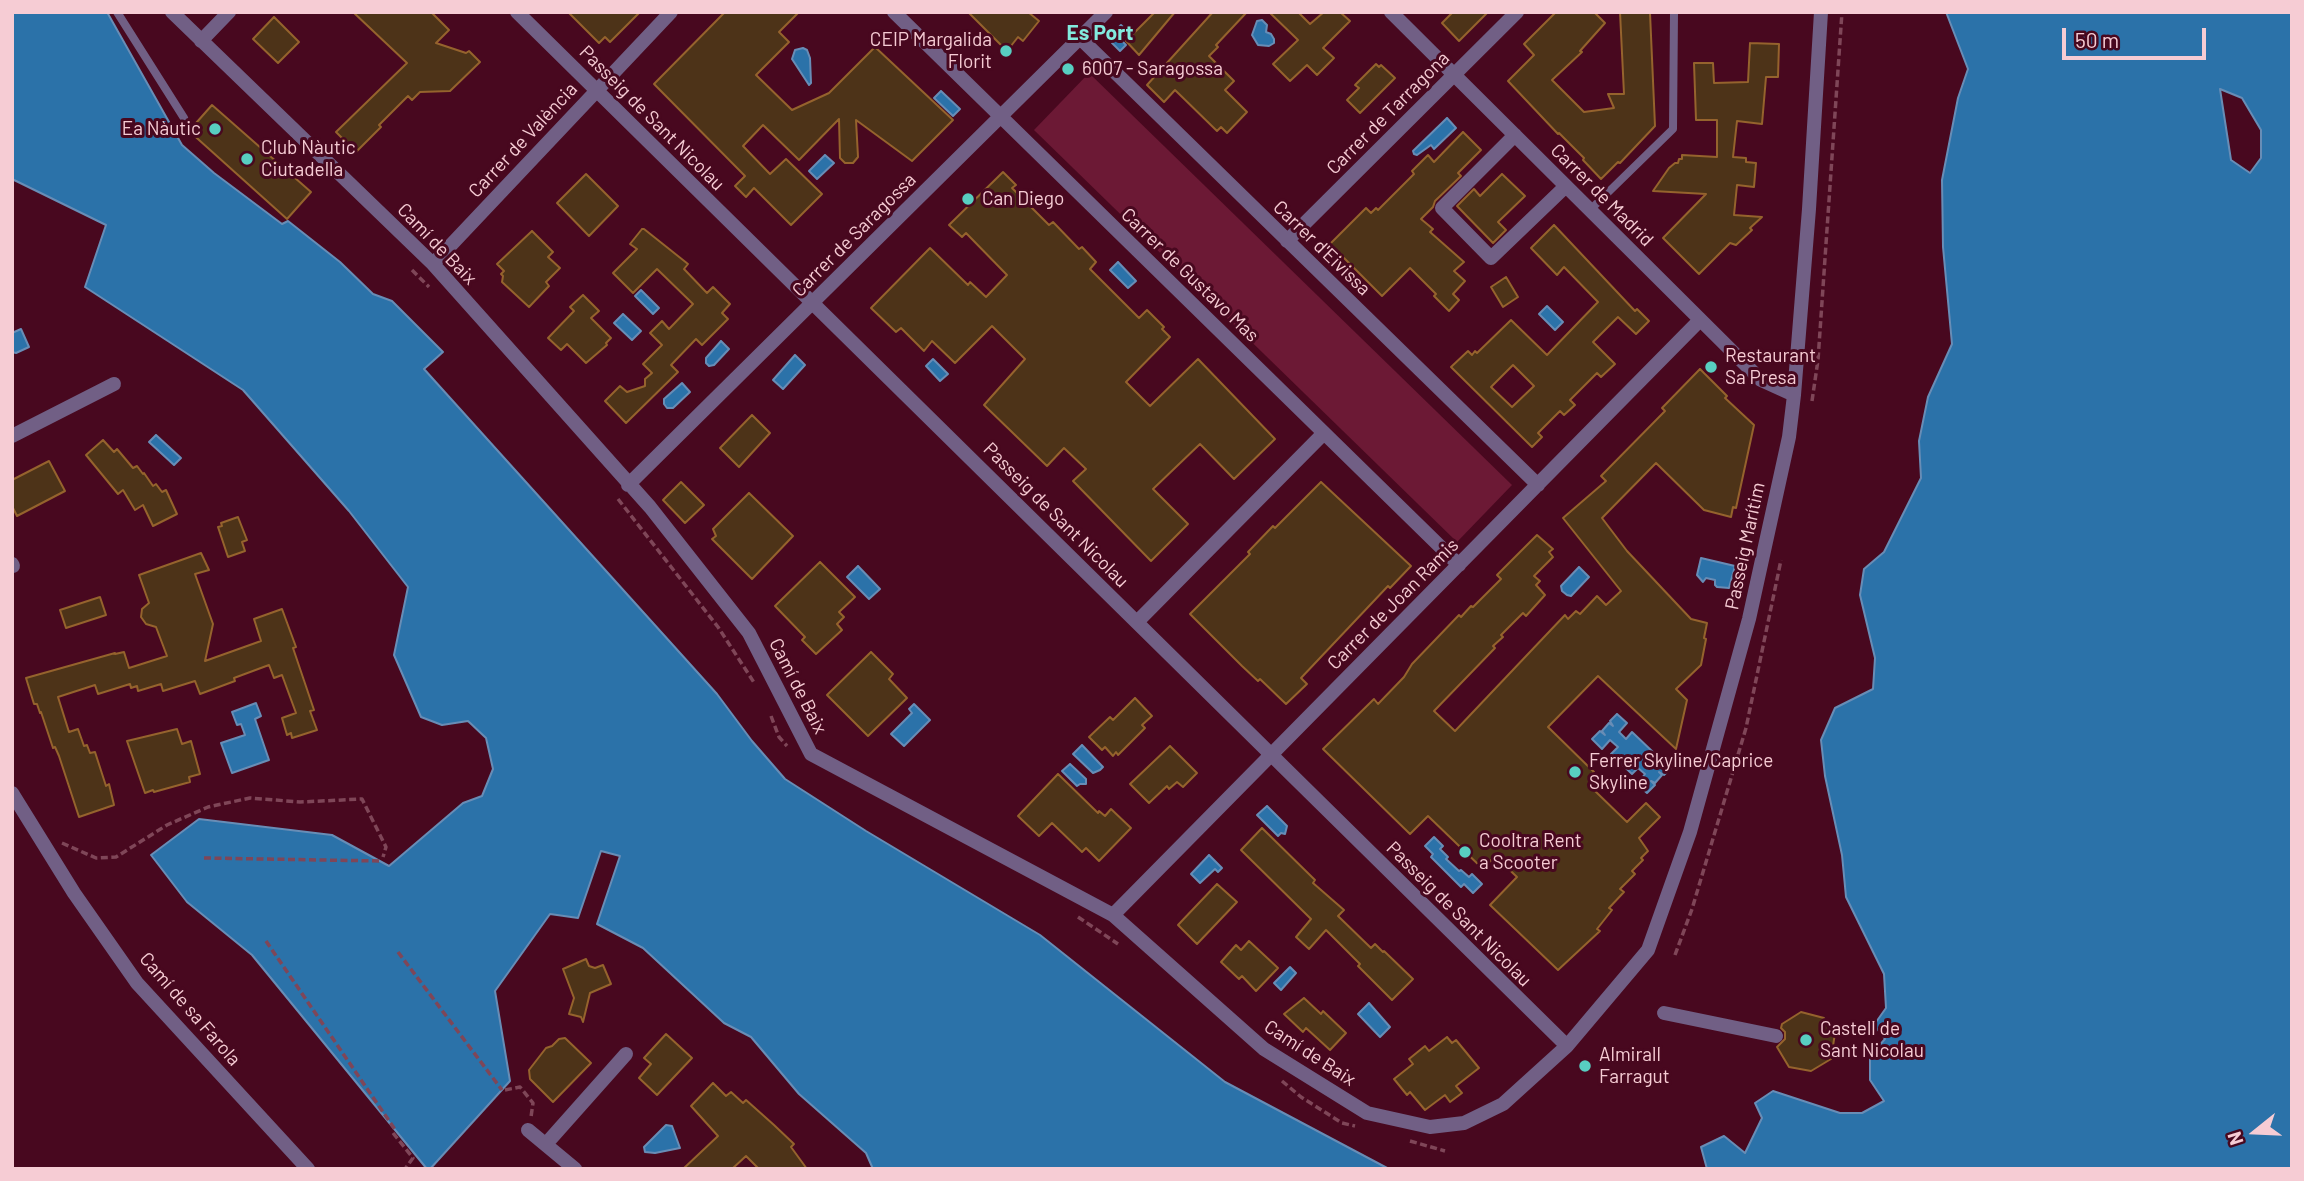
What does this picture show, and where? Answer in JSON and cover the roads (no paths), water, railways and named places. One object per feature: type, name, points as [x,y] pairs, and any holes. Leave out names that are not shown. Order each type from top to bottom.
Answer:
[{"type":"street","name":"Camí de Baix","points":[[172,12],[433,264],[650,507],[749,633],[811,754],[1113,915],[1264,1049],[1367,1113],[1430,1127],[1464,1123],[1503,1104],[1567,1046]]},
{"type":"street","points":[[201,41],[229,12]]},
{"type":"street","name":"Passeig de Sant Nicolau","points":[[517,12],[1567,1046]]},
{"type":"street","name":"Carrer de València","points":[[433,264],[671,12]]},
{"type":"street","name":"Carrer de Gustavo Mas","points":[[894,12],[1459,565]]},
{"type":"street","name":"Carrer de Saragossa","points":[[628,485],[1106,12]]},
{"type":"street","name":"Carrer de Madrid","points":[[1391,12],[1762,380],[1794,395]]},
{"type":"street","name":"Carrer de Tarragona","points":[[1287,241],[1517,12]]},
{"type":"street","name":"Passeig Marítim","points":[[1567,1046],[1648,950],[1690,832],[1749,619],[1789,437],[1810,209],[1822,12]]},
{"type":"street","name":"Carrer d'Eivissa","points":[[1080,38],[1538,485]]},
{"type":"street","points":[[1514,135],[1441,208],[1490,258],[1566,186]]},
{"type":"street","name":"Carrer de Joan Ramis","points":[[1113,915],[1700,320]]},
{"type":"street","points":[[12,436],[114,384]]},
{"type":"street","points":[[1137,622],[1324,433]]},
{"type":"street","name":"Camí de sa Farola","points":[[12,793],[34,831],[137,983],[308,1169]]},
{"type":"street","points":[[1664,1013],[1776,1036]]},
{"type":"street","points":[[546,1144],[626,1054]]},
{"type":"street","points":[[528,1130],[575,1169]]},
{"type":"lane","points":[[117,12],[184,118]]},
{"type":"lane","points":[[1590,210],[1673,129],[1674,12]]},
{"type":"water","points":[[12,12],[107,12],[182,145],[214,173],[282,224],[288,221],[340,262],[373,294],[392,301],[443,352],[424,369],[717,694],[785,779],[1040,935],[1225,1082],[1389,1169],[873,1169],[866,1153],[799,1094],[751,1037],[724,1023],[643,948],[597,924],[620,856],[601,851],[578,918],[550,914],[495,991],[510,1081],[430,1169],[427,1169],[252,955],[187,902],[151,855],[199,819],[332,835],[389,866],[463,803],[482,796],[493,769],[486,738],[468,721],[442,725],[421,717],[394,655],[408,587],[349,511],[243,390],[85,287],[106,225],[12,179]]},
{"type":"water","points":[[1946,12],[2292,12],[2292,1169],[1707,1169],[1701,1147],[1724,1136],[1745,1153],[1762,1118],[1755,1103],[1773,1091],[1840,1113],[1862,1113],[1884,1101],[1870,1080],[1870,1056],[1885,1039],[1874,1025],[1886,1008],[1884,974],[1846,897],[1842,855],[1825,776],[1821,740],[1835,708],[1873,689],[1875,658],[1860,595],[1864,569],[1884,552],[1921,478],[1919,441],[1928,397],[1952,344],[1943,247],[1942,180],[1958,98],[1968,69]],"holes":[[[2220,89],[2242,98],[2261,130],[2261,158],[2250,173],[2231,160]]]},
{"type":"water","points":[[1262,20],[1267,25],[1266,32],[1274,39],[1274,43],[1269,46],[1258,45],[1252,35],[1257,21]]},
{"type":"water","points":[[1121,25],[1127,31],[1120,39],[1126,45],[1120,51],[1112,43],[1111,35]]},
{"type":"water","points":[[795,50],[807,50],[810,58],[809,85],[792,59]]},
{"type":"water","points":[[941,91],[960,109],[953,116],[934,98]]},
{"type":"water","points":[[1447,118],[1456,128],[1434,149],[1431,145],[1417,155],[1414,154],[1413,151]]},
{"type":"water","points":[[825,155],[834,163],[817,179],[809,171]]},
{"type":"water","points":[[1118,262],[1136,281],[1128,288],[1110,270]]},
{"type":"water","points":[[641,290],[659,308],[653,314],[635,296]]},
{"type":"water","points":[[1547,306],[1563,322],[1555,330],[1539,314]]},
{"type":"water","points":[[623,314],[641,331],[632,340],[614,323]]},
{"type":"water","points":[[21,329],[29,347],[12,352],[12,333]]},
{"type":"water","points":[[721,341],[729,349],[714,365],[709,366],[706,358]]},
{"type":"water","points":[[795,355],[805,365],[783,389],[773,380]]},
{"type":"water","points":[[933,359],[948,374],[940,381],[926,366]]},
{"type":"water","points":[[682,383],[690,392],[673,408],[667,408],[664,399]]},
{"type":"water","points":[[156,435],[181,458],[174,465],[149,442]]},
{"type":"water","points":[[1701,558],[1735,566],[1729,588],[1717,587],[1715,580],[1706,578],[1703,582],[1697,575]]},
{"type":"water","points":[[858,566],[880,589],[869,599],[847,577]]},
{"type":"water","points":[[1579,567],[1589,577],[1571,596],[1567,595],[1561,586]]},
{"type":"water","points":[[256,703],[261,716],[255,719],[269,760],[232,773],[221,743],[245,735],[232,712]]},
{"type":"water","points":[[914,704],[930,720],[904,746],[891,734],[912,713],[909,709]]},
{"type":"water","points":[[1617,714],[1627,723],[1619,732],[1626,739],[1632,732],[1653,752],[1646,760],[1653,766],[1662,758],[1672,767],[1664,775],[1659,772],[1662,775],[1655,783],[1651,781],[1655,785],[1647,793],[1637,784],[1645,774],[1638,768],[1632,774],[1611,754],[1618,747],[1610,740],[1602,749],[1592,739],[1600,731],[1605,735],[1602,731],[1609,723],[1613,726],[1610,721]]},
{"type":"water","points":[[1082,745],[1103,767],[1100,770],[1093,773],[1073,754]]},
{"type":"water","points":[[1070,764],[1086,779],[1086,784],[1077,786],[1062,771]]},
{"type":"water","points":[[1267,806],[1287,826],[1285,834],[1278,836],[1257,815]]},
{"type":"water","points":[[1434,837],[1443,846],[1440,849],[1448,857],[1446,859],[1469,877],[1472,874],[1482,884],[1473,893],[1464,884],[1461,887],[1431,857],[1433,854],[1425,846]]},
{"type":"water","points":[[1209,855],[1222,868],[1218,872],[1215,869],[1200,883],[1191,874]]},
{"type":"water","points":[[1290,967],[1296,973],[1281,990],[1274,983]]},
{"type":"water","points":[[1369,1003],[1390,1027],[1380,1037],[1358,1014]]},
{"type":"water","points":[[666,1125],[672,1126],[680,1148],[655,1153],[645,1152],[644,1147]]},
{"type":"place","name":"CEIP Margalida Florit","points":[[1006,51]]},
{"type":"place","name":"6007 - Saragossa","points":[[1068,69]]},
{"type":"place","name":"Ea Nàutic","points":[[215,129]]},
{"type":"place","name":"Club Nàutic Ciutadella","points":[[247,159]]},
{"type":"place","name":"Can Diego","points":[[968,199]]},
{"type":"place","name":"Restaurant Sa Presa","points":[[1711,367]]},
{"type":"place","name":"Ferrer Skyline/Caprice Skyline","points":[[1575,772]]},
{"type":"place","name":"Cooltra Rent a Scooter","points":[[1465,852]]},
{"type":"place","name":"Castell de Sant Nicolau","points":[[1806,1040]]},
{"type":"place","name":"Almirall Farragut","points":[[1585,1066]]},
{"type":"district","name":"Es Port","points":[[1100,33]]}]
